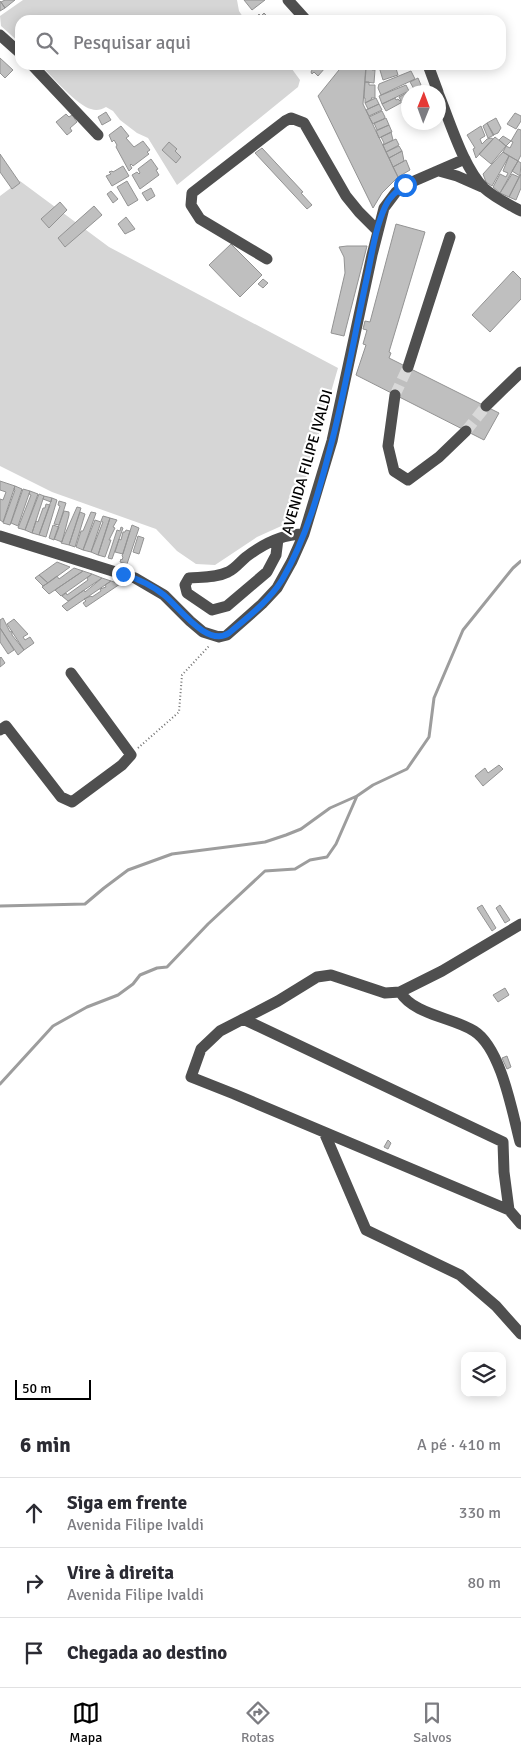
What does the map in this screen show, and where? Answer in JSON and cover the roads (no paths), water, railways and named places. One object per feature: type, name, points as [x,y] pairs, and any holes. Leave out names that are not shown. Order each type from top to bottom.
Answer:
[{"type":"street","points":[[288,0],[302,15]]},
{"type":"street","points":[[0,35],[15,48]]},
{"type":"street","points":[[37,70],[98,135]]},
{"type":"street","points":[[430,70],[435,85]]},
{"type":"street","points":[[446,113],[465,159],[483,188]]},
{"type":"street","points":[[267,259],[200,219],[191,205],[192,193],[291,118],[304,123],[346,196],[358,212],[378,231]]},
{"type":"street","name":"AVENIDA FILIPE IVALDI","points":[[0,536],[144,582],[164,595],[196,626],[209,634],[224,636],[229,633],[271,595],[292,561],[304,534],[332,441],[384,208],[396,192],[415,180],[465,159]]},
{"type":"street","points":[[439,170],[483,188],[494,197],[521,211]]},
{"type":"street","points":[[408,367],[450,237]]},
{"type":"street","points":[[486,406],[521,372]]},
{"type":"street","points":[[395,395],[388,446],[394,471],[408,480],[439,457],[466,431]]},
{"type":"street","points":[[278,539],[276,555],[267,572],[227,606],[212,610],[188,593],[185,585],[189,578],[215,577],[229,572],[248,555],[269,542],[278,539],[294,534],[304,534]]},
{"type":"street","points":[[0,730],[6,726],[61,797],[72,802],[122,765],[131,755],[70,673]]},
{"type":"street","points":[[520,926],[442,971],[400,992],[385,993],[331,975],[317,977],[278,1001],[220,1031],[201,1049],[191,1077],[509,1210],[521,1224]]},
{"type":"street","points":[[400,992],[410,1004],[476,1032],[494,1055],[501,1070],[520,1142]]},
{"type":"street","points":[[243,1019],[503,1142],[504,1172],[509,1210]]},
{"type":"street","points":[[324,1132],[366,1230],[460,1275],[496,1306],[521,1334]]},
{"type":"waterway","points":[[0,1084],[53,1026],[87,1007],[118,995],[133,984],[140,975],[157,968],[167,967],[208,924],[265,871],[295,869],[310,860],[327,857],[336,844],[357,796],[373,785],[407,769],[429,737],[434,698],[463,630],[513,568],[521,561]]},
{"type":"waterway","points":[[0,906],[85,904],[128,870],[172,854],[265,842],[301,829],[330,808],[357,796]]},
{"type":"tunnel","points":[[395,395],[408,367]]},
{"type":"tunnel","points":[[466,431],[486,406]]}]
